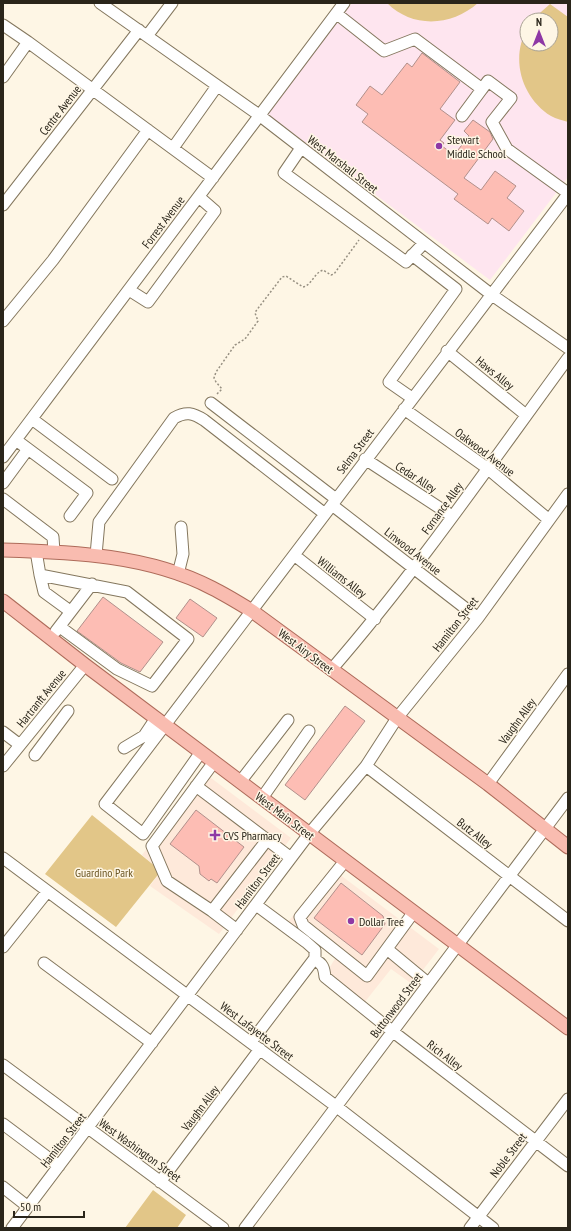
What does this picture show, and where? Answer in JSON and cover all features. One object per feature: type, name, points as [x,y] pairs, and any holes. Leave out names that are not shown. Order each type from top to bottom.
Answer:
[{"type":"main road","name":"West Airy Street","points":[[3,550],[96,555],[140,563],[178,574],[212,587],[252,611],[488,784],[568,847]]},
{"type":"main road","name":"West Main Street","points":[[3,601],[84,665],[568,1028]]},
{"type":"street","name":"West Marshall Street","points":[[100,3],[259,115],[492,295],[568,348]]},
{"type":"street","name":"Centre Avenue","points":[[3,205],[93,89],[172,3]]},
{"type":"street","name":"Forrest Avenue","points":[[3,457],[344,3]]},
{"type":"street","points":[[336,14],[384,51],[415,39],[482,89]]},
{"type":"street","points":[[3,25],[93,89],[213,178]]},
{"type":"street","points":[[3,77],[28,42]]},
{"type":"street","points":[[462,116],[488,81],[510,98],[492,122],[507,149],[568,193]]},
{"type":"street","points":[[173,148],[217,86]]},
{"type":"street","points":[[3,321],[53,260],[148,130]]},
{"type":"street","points":[[301,148],[284,173],[406,262],[424,243]]},
{"type":"street","name":"Selma Street","points":[[160,722],[252,611],[365,459],[447,351],[492,295],[568,193]]},
{"type":"street","points":[[129,290],[148,302],[215,211],[199,197]]},
{"type":"street","points":[[412,255],[456,289],[389,382],[412,398]]},
{"type":"street","name":"Haws Alley","points":[[447,351],[526,415]]},
{"type":"street","name":"Fornance Alley","points":[[331,670],[375,619],[413,569],[568,358]]},
{"type":"street","points":[[211,403],[331,506]]},
{"type":"street","name":"Oakwood Avenue","points":[[404,409],[487,468],[548,519]]},
{"type":"street","points":[[96,555],[99,522],[104,513],[174,418],[187,412],[195,414],[331,506]]},
{"type":"street","points":[[32,419],[112,479]]},
{"type":"street","points":[[16,440],[87,493],[70,516]]},
{"type":"street","points":[[3,483],[28,449]]},
{"type":"street","name":"Cedar Alley","points":[[365,459],[452,516]]},
{"type":"street","name":"Hamilton Street","points":[[12,1228],[27,1206],[88,1129],[309,834],[366,766],[398,718],[478,618],[548,519],[568,494]]},
{"type":"street","points":[[3,499],[52,537],[54,552]]},
{"type":"street","name":"Linwood Avenue","points":[[331,506],[478,618]]},
{"type":"street","points":[[178,574],[183,554],[180,527]]},
{"type":"street","points":[[36,551],[44,592],[70,611]]},
{"type":"street","name":"Williams Alley","points":[[294,555],[375,619]]},
{"type":"street","points":[[40,575],[127,592],[188,639],[152,686],[117,669],[60,627]]},
{"type":"street","points":[[50,638],[92,584]]},
{"type":"street","name":"Hartranft Avenue","points":[[3,766],[84,665]]},
{"type":"street","name":"Vaughn Alley","points":[[488,784],[568,674]]},
{"type":"street","points":[[35,755],[68,711]]},
{"type":"street","points":[[44,715],[58,725]]},
{"type":"street","points":[[240,782],[288,720]]},
{"type":"street","points":[[124,748],[144,736],[160,722]]},
{"type":"street","points":[[160,722],[106,804],[143,834],[201,752]]},
{"type":"street","points":[[262,798],[310,731]]},
{"type":"street","points":[[3,732],[20,745]]},
{"type":"street","points":[[214,762],[152,846],[167,881],[212,911],[237,930]]},
{"type":"street","name":"Butz Alley","points":[[366,766],[568,921]]},
{"type":"street","points":[[196,786],[291,858]]},
{"type":"street","name":"Buttonwood Street","points":[[245,1228],[337,1107],[456,945],[568,798]]},
{"type":"street","points":[[212,911],[267,840]]},
{"type":"street","name":"West Lafayette Street","points":[[4,861],[256,1046],[493,1228]]},
{"type":"street","points":[[345,861],[300,917],[303,925],[367,976],[413,913]]},
{"type":"street","points":[[3,947],[47,892]]},
{"type":"street","name":"Rich Alley","points":[[256,905],[315,950],[314,960],[320,962],[324,968],[325,977],[392,1031],[568,1166]]},
{"type":"street","points":[[387,949],[428,983]]},
{"type":"street","name":"Vaughn Alley","points":[[160,1182],[256,1046],[314,960]]},
{"type":"street","points":[[44,963],[152,1043]]},
{"type":"street","name":"West Washington Street","points":[[4,1068],[223,1228]]},
{"type":"street","name":"Noble Street","points":[[470,1228],[535,1140],[568,1099]]},
{"type":"street","points":[[3,1124],[59,1166]]},
{"type":"street","points":[[3,1187],[27,1206]]},
{"type":"path","points":[[211,403],[222,389],[214,378],[216,372],[235,346],[245,339],[258,321],[255,314],[256,311],[282,277],[286,276],[303,287],[308,286],[320,271],[323,270],[331,275],[334,274],[365,232]]},
{"type":"shaded area","name":"Stewart Middle School","points":[[352,3],[568,3],[568,177],[490,280],[267,114]]},
{"type":"shaded area","points":[[203,772],[291,838],[219,934],[150,886],[161,871],[142,855]]},
{"type":"shaded area","points":[[331,868],[439,949],[412,984],[391,969],[364,1003],[331,977],[330,967],[336,957],[288,922]]},
{"type":"green space","points":[[387,3],[478,3],[468,11],[456,16],[445,20],[432,21],[409,17],[397,11]]},
{"type":"green space","points":[[550,4],[568,17],[568,122],[551,116],[533,99],[526,88],[519,65],[520,52],[559,52],[559,12],[541,12]]},
{"type":"green space","name":"Guardino Park","points":[[92,815],[161,871],[116,927],[45,874]]},
{"type":"green space","points":[[153,1190],[186,1215],[177,1228],[125,1228]]},
{"type":"building","points":[[422,53],[460,82],[440,109],[455,120],[440,140],[444,143],[442,146],[454,155],[469,136],[464,131],[473,120],[490,132],[493,139],[464,178],[481,190],[495,171],[516,186],[507,198],[524,211],[509,231],[492,218],[488,224],[454,199],[458,194],[362,122],[368,114],[356,105],[370,86],[382,95],[407,63],[412,67]]},
{"type":"building","points":[[103,597],[163,642],[140,672],[121,663],[77,631]]},
{"type":"building","points":[[190,599],[217,618],[203,637],[176,618]]},
{"type":"building","points":[[345,706],[365,721],[305,800],[285,785]]},
{"type":"building","points":[[196,810],[244,847],[217,883],[211,879],[209,881],[200,874],[199,866],[170,844]]},
{"type":"building","name":"Dollar Tree","points":[[341,883],[383,916],[385,924],[362,955],[314,918]]},
{"type":"place","name":"Stewart Middle School","points":[[439,146]]},
{"type":"place","name":"CVS Pharmacy","points":[[215,835]]},
{"type":"place","name":"Dollar Tree","points":[[351,921]]}]
